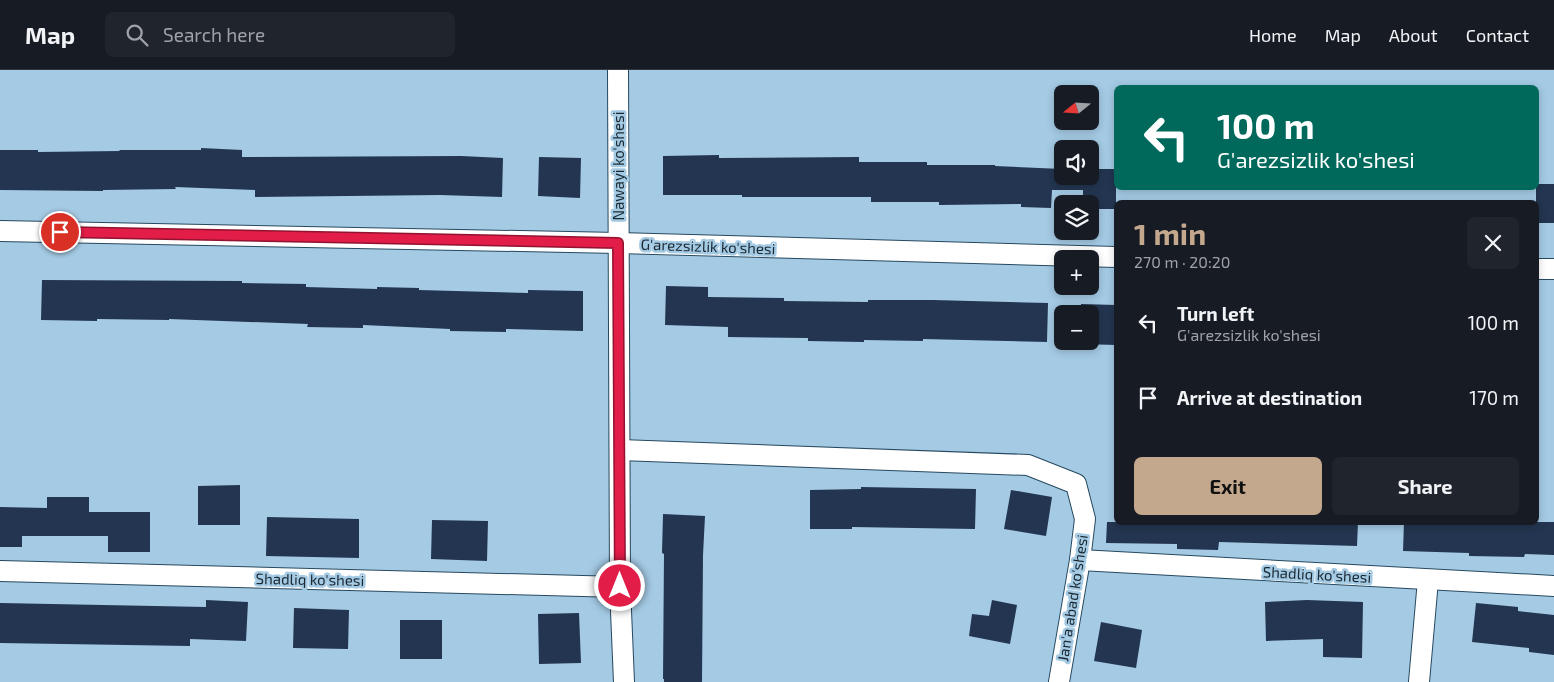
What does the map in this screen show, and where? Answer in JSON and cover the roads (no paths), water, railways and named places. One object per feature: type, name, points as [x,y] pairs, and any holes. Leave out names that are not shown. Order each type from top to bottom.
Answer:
[{"type":"street","name":"Nawayi ko'shesi","points":[[618,70],[620,586],[624,682]]},
{"type":"street","name":"G'arezsizlik ko'shesi","points":[[0,231],[618,243],[1114,257]]},
{"type":"street","points":[[1539,268],[1554,269]]},
{"type":"street","name":"Jan'a abad ko'shesi","points":[[620,450],[1028,465],[1076,484],[1085,519],[1080,560],[1059,682]]},
{"type":"street","name":"Shadliq ko'shesi","points":[[1080,560],[1554,586]]},
{"type":"street","name":"Shadliq ko'shesi","points":[[0,570],[620,586]]},
{"type":"street","points":[[1419,682],[1428,580]]}]
